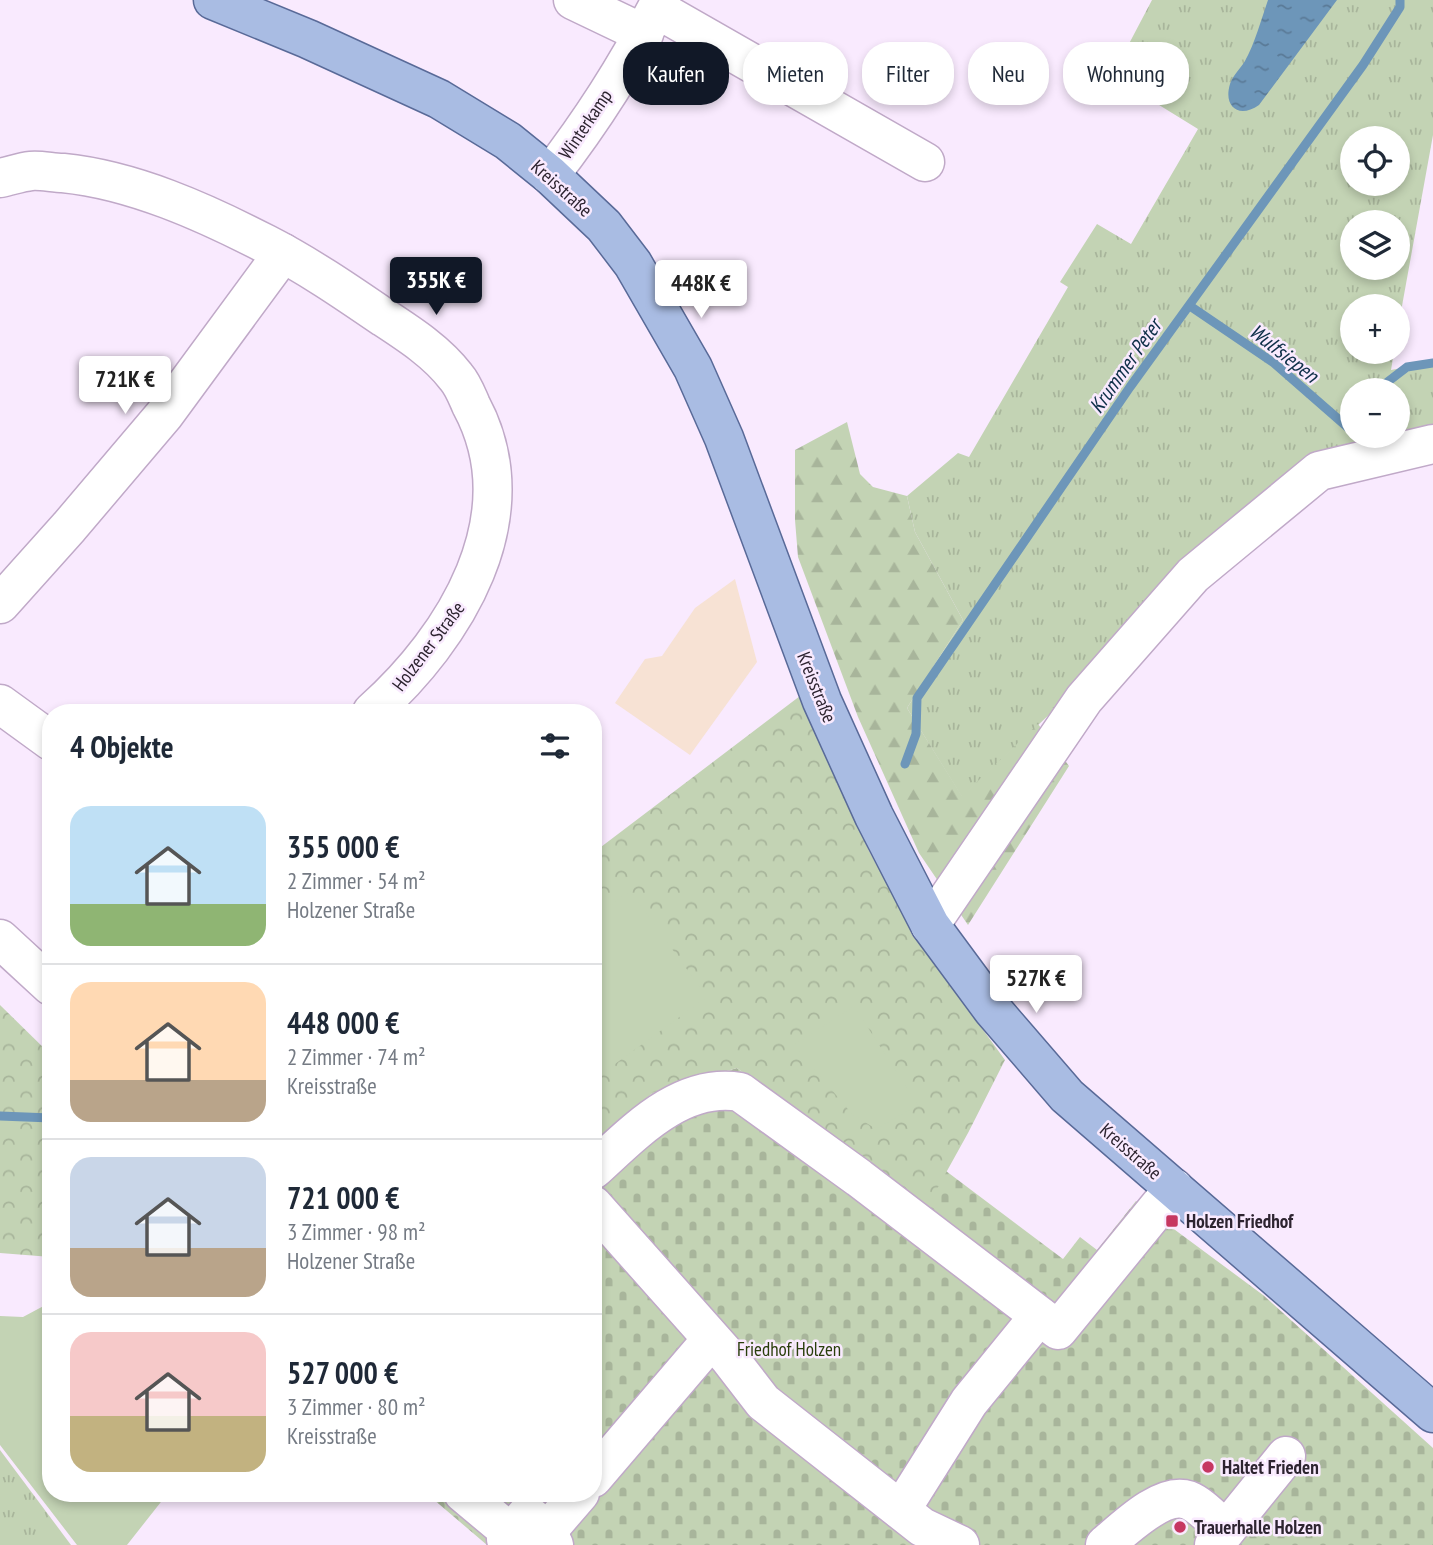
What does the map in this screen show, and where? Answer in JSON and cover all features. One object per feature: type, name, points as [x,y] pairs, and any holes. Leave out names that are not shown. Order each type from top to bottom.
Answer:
[{"type":"main road","name":"Kreisstraße","points":[[212,0],[308,39],[439,99],[508,141],[550,175],[604,226],[633,264],[693,368],[724,439],[821,701],[874,816],[930,925],[992,1009],[1066,1096],[1433,1413]]},
{"type":"street","points":[[573,0],[654,14],[925,162]]},
{"type":"street","name":"Winterkamp","points":[[550,175],[574,144],[654,14]]},
{"type":"street","name":"Holzener Straße","points":[[0,178],[33,171],[86,176],[182,204],[228,224],[344,290],[422,343],[457,377],[481,422],[492,465],[491,514],[481,562],[469,591],[453,618],[414,670],[380,704]]},
{"type":"street","points":[[0,604],[164,415],[283,253]]},
{"type":"street","points":[[930,925],[1084,699],[1193,575],[1319,471],[1433,444]]},
{"type":"street","points":[[0,704],[42,734]]},
{"type":"street","points":[[0,939],[42,969]]},
{"type":"street","points":[[602,1162],[644,1124],[671,1106],[699,1095],[730,1090],[740,1092],[859,1178],[1058,1330],[1174,1188]]},
{"type":"street","points":[[602,1215],[763,1402],[910,1527],[960,1545]]},
{"type":"street","points":[[910,1527],[970,1402],[1039,1316]]},
{"type":"street","points":[[602,1467],[711,1340]]},
{"type":"street","points":[[1105,1545],[1130,1523],[1168,1499],[1191,1501],[1206,1526],[1286,1456]]},
{"type":"street","points":[[477,1502],[536,1540],[572,1502]]},
{"type":"shaded area","points":[[735,579],[757,662],[690,755],[615,703],[645,659],[662,656],[695,608]]},
{"type":"green space","points":[[1152,0],[1433,0],[1433,135],[1410,262],[1410,210],[1340,210],[1340,280],[1407,280],[1404,294],[1340,294],[1340,364],[1392,364],[1391,370],[1433,362],[1433,434],[1410,439],[1410,378],[1340,378],[1340,448],[1364,448],[1314,458],[962,797],[907,708],[963,620],[915,532],[907,496],[958,453],[969,457],[1068,287],[1060,282],[1097,224],[1131,244],[1198,129],[1159,105],[1189,105],[1189,42],[1130,42]]},
{"type":"green space","points":[[847,422],[860,474],[873,487],[907,496],[915,532],[963,620],[907,708],[962,796],[1038,724],[1069,766],[968,925],[919,853],[858,717],[798,557],[795,450]]},
{"type":"green space","points":[[800,696],[869,851],[917,939],[1005,1060],[927,1207],[737,1068],[652,1093],[602,1144],[602,846]]},
{"type":"green space","points":[[630,891],[707,997],[602,1073],[602,911]]},
{"type":"green space","points":[[0,1005],[42,1046],[42,1256],[0,1253]]},
{"type":"green space","points":[[854,1006],[918,1105],[876,1129],[852,1114],[794,1045]]},
{"type":"green space","name":"Friedhof Holzen","points":[[737,1068],[926,1207],[946,1171],[1063,1259],[1080,1237],[1097,1250],[1136,1201],[1263,1295],[1433,1448],[1433,1545],[487,1545],[437,1502],[602,1502],[602,1144],[652,1093]]},
{"type":"green space","points":[[42,1307],[42,1500],[0,1445],[0,1316],[23,1317]]},
{"type":"green space","points":[[0,1450],[71,1545],[0,1545]]},
{"type":"green space","points":[[44,1502],[161,1502],[127,1545],[77,1545]]},
{"type":"water","points":[[1268,0],[1337,0],[1259,105],[1239,111],[1229,99],[1230,84],[1249,54]]},
{"type":"waterway","name":"Krummer Peter","points":[[905,764],[916,734],[917,698],[1130,387],[1363,65],[1400,7],[1400,0]]},
{"type":"waterway","name":"Wulfsiepen","points":[[1190,306],[1274,363],[1340,421]]},
{"type":"waterway","name":"Wulfsiepen","points":[[1393,378],[1407,367],[1433,363]]},
{"type":"waterway","name":"Krummer Peter","points":[[0,1116],[42,1118]]},
{"type":"place","name":"Holzen Friedhof","points":[[1172,1221]]},
{"type":"place","name":"Haltet Frieden","points":[[1208,1467]]},
{"type":"place","name":"Trauerhalle Holzen","points":[[1180,1527]]}]
